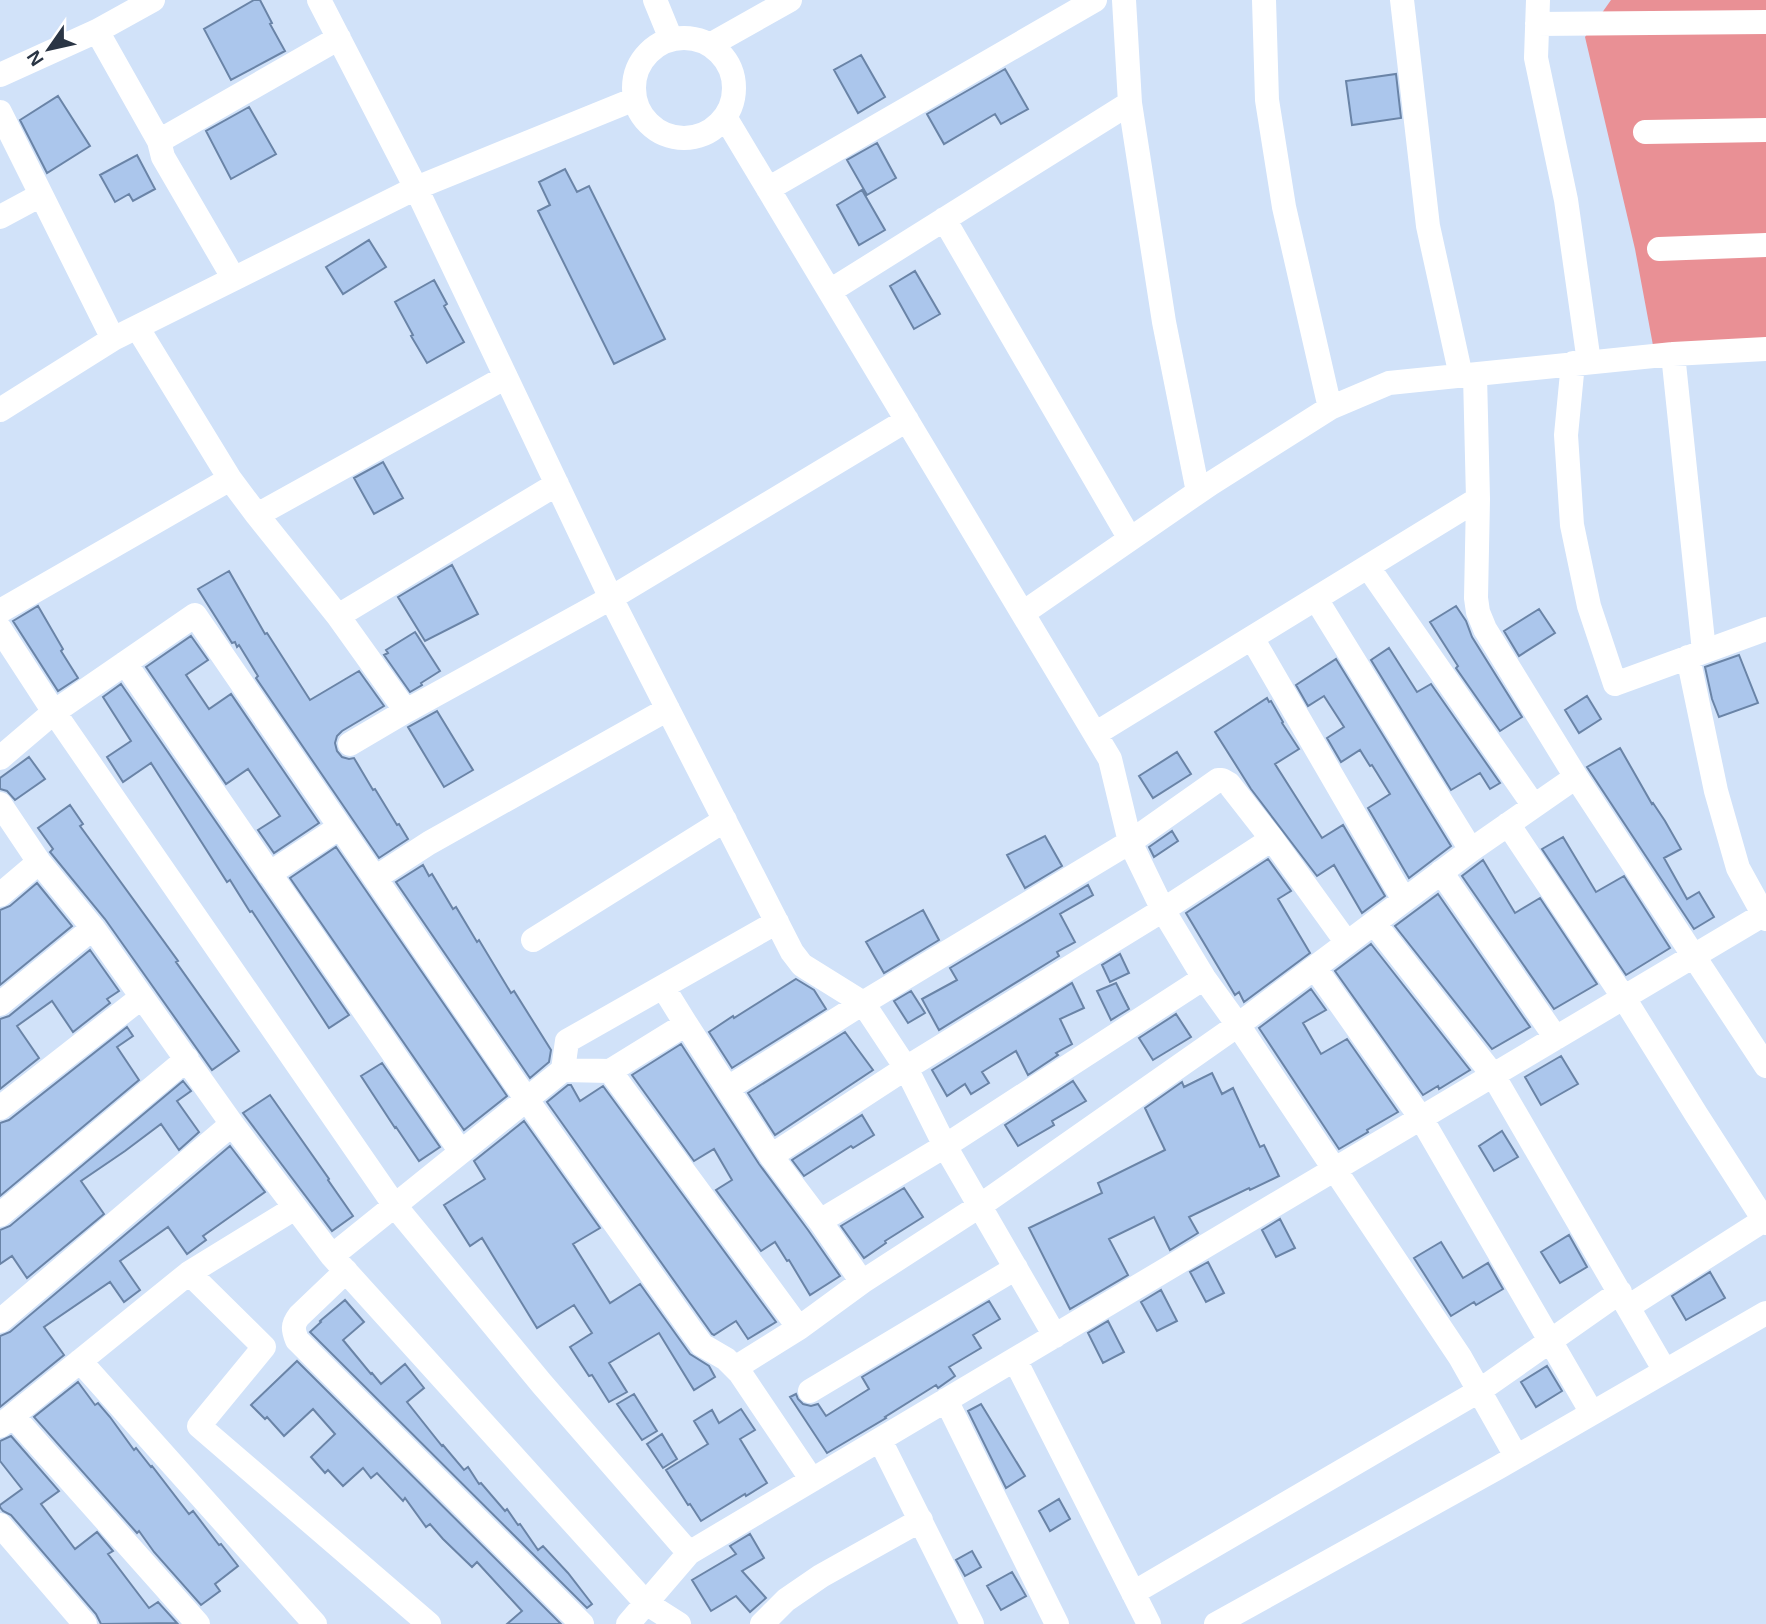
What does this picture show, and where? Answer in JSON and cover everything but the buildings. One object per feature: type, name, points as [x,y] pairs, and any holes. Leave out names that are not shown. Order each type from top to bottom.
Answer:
[{"type":"street","points":[[0,75],[97,31],[153,0]]},
{"type":"street","points":[[319,0],[416,188],[611,598],[798,961],[863,1003],[906,1068],[945,1146],[1055,1336]]},
{"type":"street","points":[[656,0],[671,39]]},
{"type":"street","points":[[710,45],[790,0]]},
{"type":"street","points":[[768,189],[1096,0]]},
{"type":"street","points":[[1124,0],[1130,103],[1164,322],[1198,492]]},
{"type":"street","points":[[1264,0],[1267,100],[1284,207],[1330,408]]},
{"type":"street","points":[[1402,0],[1428,226],[1468,376],[1478,499],[1478,611],[1485,629],[1576,777],[1766,1066]]},
{"type":"street","points":[[1766,22],[1538,12],[1536,58],[1566,200],[1581,363],[1566,436],[1572,525],[1589,606],[1615,684],[1766,629]]},
{"type":"street","points":[[97,31],[159,141],[163,157],[234,279]]},
{"type":"street","points":[[159,141],[339,38]]},
{"type":"street","points":[[691,38],[710,45],[724,58],[733,76],[734,96],[728,114],[714,129],[696,137],[677,138],[658,131],[643,118],[635,99],[634,80],[640,62],[654,47],[671,39],[691,38]]},
{"type":"street","points":[[0,410],[113,339],[416,188],[635,99]]},
{"type":"street","points":[[830,291],[1130,103]]},
{"type":"street","points":[[0,112],[113,339]]},
{"type":"street","points":[[725,117],[1110,759],[1130,842],[1163,910],[1204,978],[1460,1357],[1516,1456]]},
{"type":"street","points":[[1645,132],[1766,130]]},
{"type":"street","points":[[0,217],[41,195]]},
{"type":"street","points":[[944,219],[1130,539]]},
{"type":"street","points":[[1658,249],[1766,245]]},
{"type":"street","points":[[137,327],[230,479],[338,616],[406,711]]},
{"type":"street","points":[[1023,612],[1198,492],[1330,408],[1389,383],[1673,354],[1766,349]]},
{"type":"street","points":[[628,1624],[690,1553],[1695,955],[1765,916],[1738,868],[1716,791],[1696,654],[1673,354]]},
{"type":"street","points":[[257,515],[506,377]]},
{"type":"street","points":[[350,744],[611,598],[907,420]]},
{"type":"street","points":[[0,611],[230,479]]},
{"type":"street","points":[[338,616],[557,484]]},
{"type":"street","points":[[1095,734],[1478,499]]},
{"type":"street","points":[[1368,567],[1534,806]]},
{"type":"street","points":[[1316,599],[1471,850]]},
{"type":"street","points":[[0,758],[54,712],[195,615],[527,1100],[692,1332],[702,1345],[726,1359],[740,1373],[812,1480]]},
{"type":"street","points":[[0,629],[54,712],[395,1206],[542,1384],[690,1553]]},
{"type":"street","points":[[1252,638],[1404,900]]},
{"type":"street","points":[[125,663],[461,1152]]},
{"type":"street","points":[[375,878],[429,843],[668,709]]},
{"type":"street","points":[[735,1368],[981,1205],[1238,1025],[1441,872],[1576,777]]},
{"type":"street","points":[[728,1088],[1130,842],[1216,781],[1222,780],[1229,784],[1347,943]]},
{"type":"street","points":[[0,804],[39,862],[93,928],[232,1124],[339,1264],[646,1603],[680,1624]]},
{"type":"street","points":[[533,940],[724,820]]},
{"type":"street","points":[[1133,1592],[1479,1391],[1550,1341],[1765,1221],[1624,998],[1508,824]]},
{"type":"street","points":[[269,874],[340,827]]},
{"type":"street","points":[[771,1156],[906,1068],[1163,910],[1272,839]]},
{"type":"street","points":[[0,895],[39,862]]},
{"type":"street","points":[[1441,872],[1556,1038]]},
{"type":"street","points":[[563,1070],[567,1041],[777,922]]},
{"type":"street","points":[[1374,923],[1493,1075],[1665,1371]]},
{"type":"street","points":[[0,1004],[93,928]]},
{"type":"street","points":[[1315,968],[1421,1118],[1592,1413]]},
{"type":"street","points":[[820,1221],[945,1146],[1204,978]]},
{"type":"street","points":[[663,987],[771,1156],[862,1282]]},
{"type":"street","points":[[0,1108],[142,997]]},
{"type":"street","points":[[429,1624],[199,1426],[264,1347],[294,1323],[339,1264],[395,1206],[563,1070],[610,1071],[686,1024]]},
{"type":"street","points":[[0,1215],[187,1059]]},
{"type":"street","points":[[610,1071],[799,1328]]},
{"type":"street","points":[[0,1321],[232,1124]]},
{"type":"street","points":[[198,1624],[6,1421],[189,1273],[295,1208]]},
{"type":"street","points":[[810,1391],[1016,1268]]},
{"type":"street","points":[[189,1273],[264,1347]]},
{"type":"street","points":[[1216,1624],[1766,1313]]},
{"type":"street","points":[[294,1323],[293,1332],[297,1340],[582,1624]]},
{"type":"street","points":[[1015,1360],[1149,1624]]},
{"type":"street","points":[[80,1361],[315,1624]]},
{"type":"street","points":[[946,1401],[1057,1624]]},
{"type":"street","points":[[880,1440],[972,1624]]},
{"type":"street","points":[[762,1624],[786,1600],[821,1576],[921,1520]]},
{"type":"street","points":[[0,1525],[85,1624]]},
{"type":"shaded area","points":[[1611,0],[1766,0],[1766,347],[1655,356],[1635,249],[1585,37]]}]
